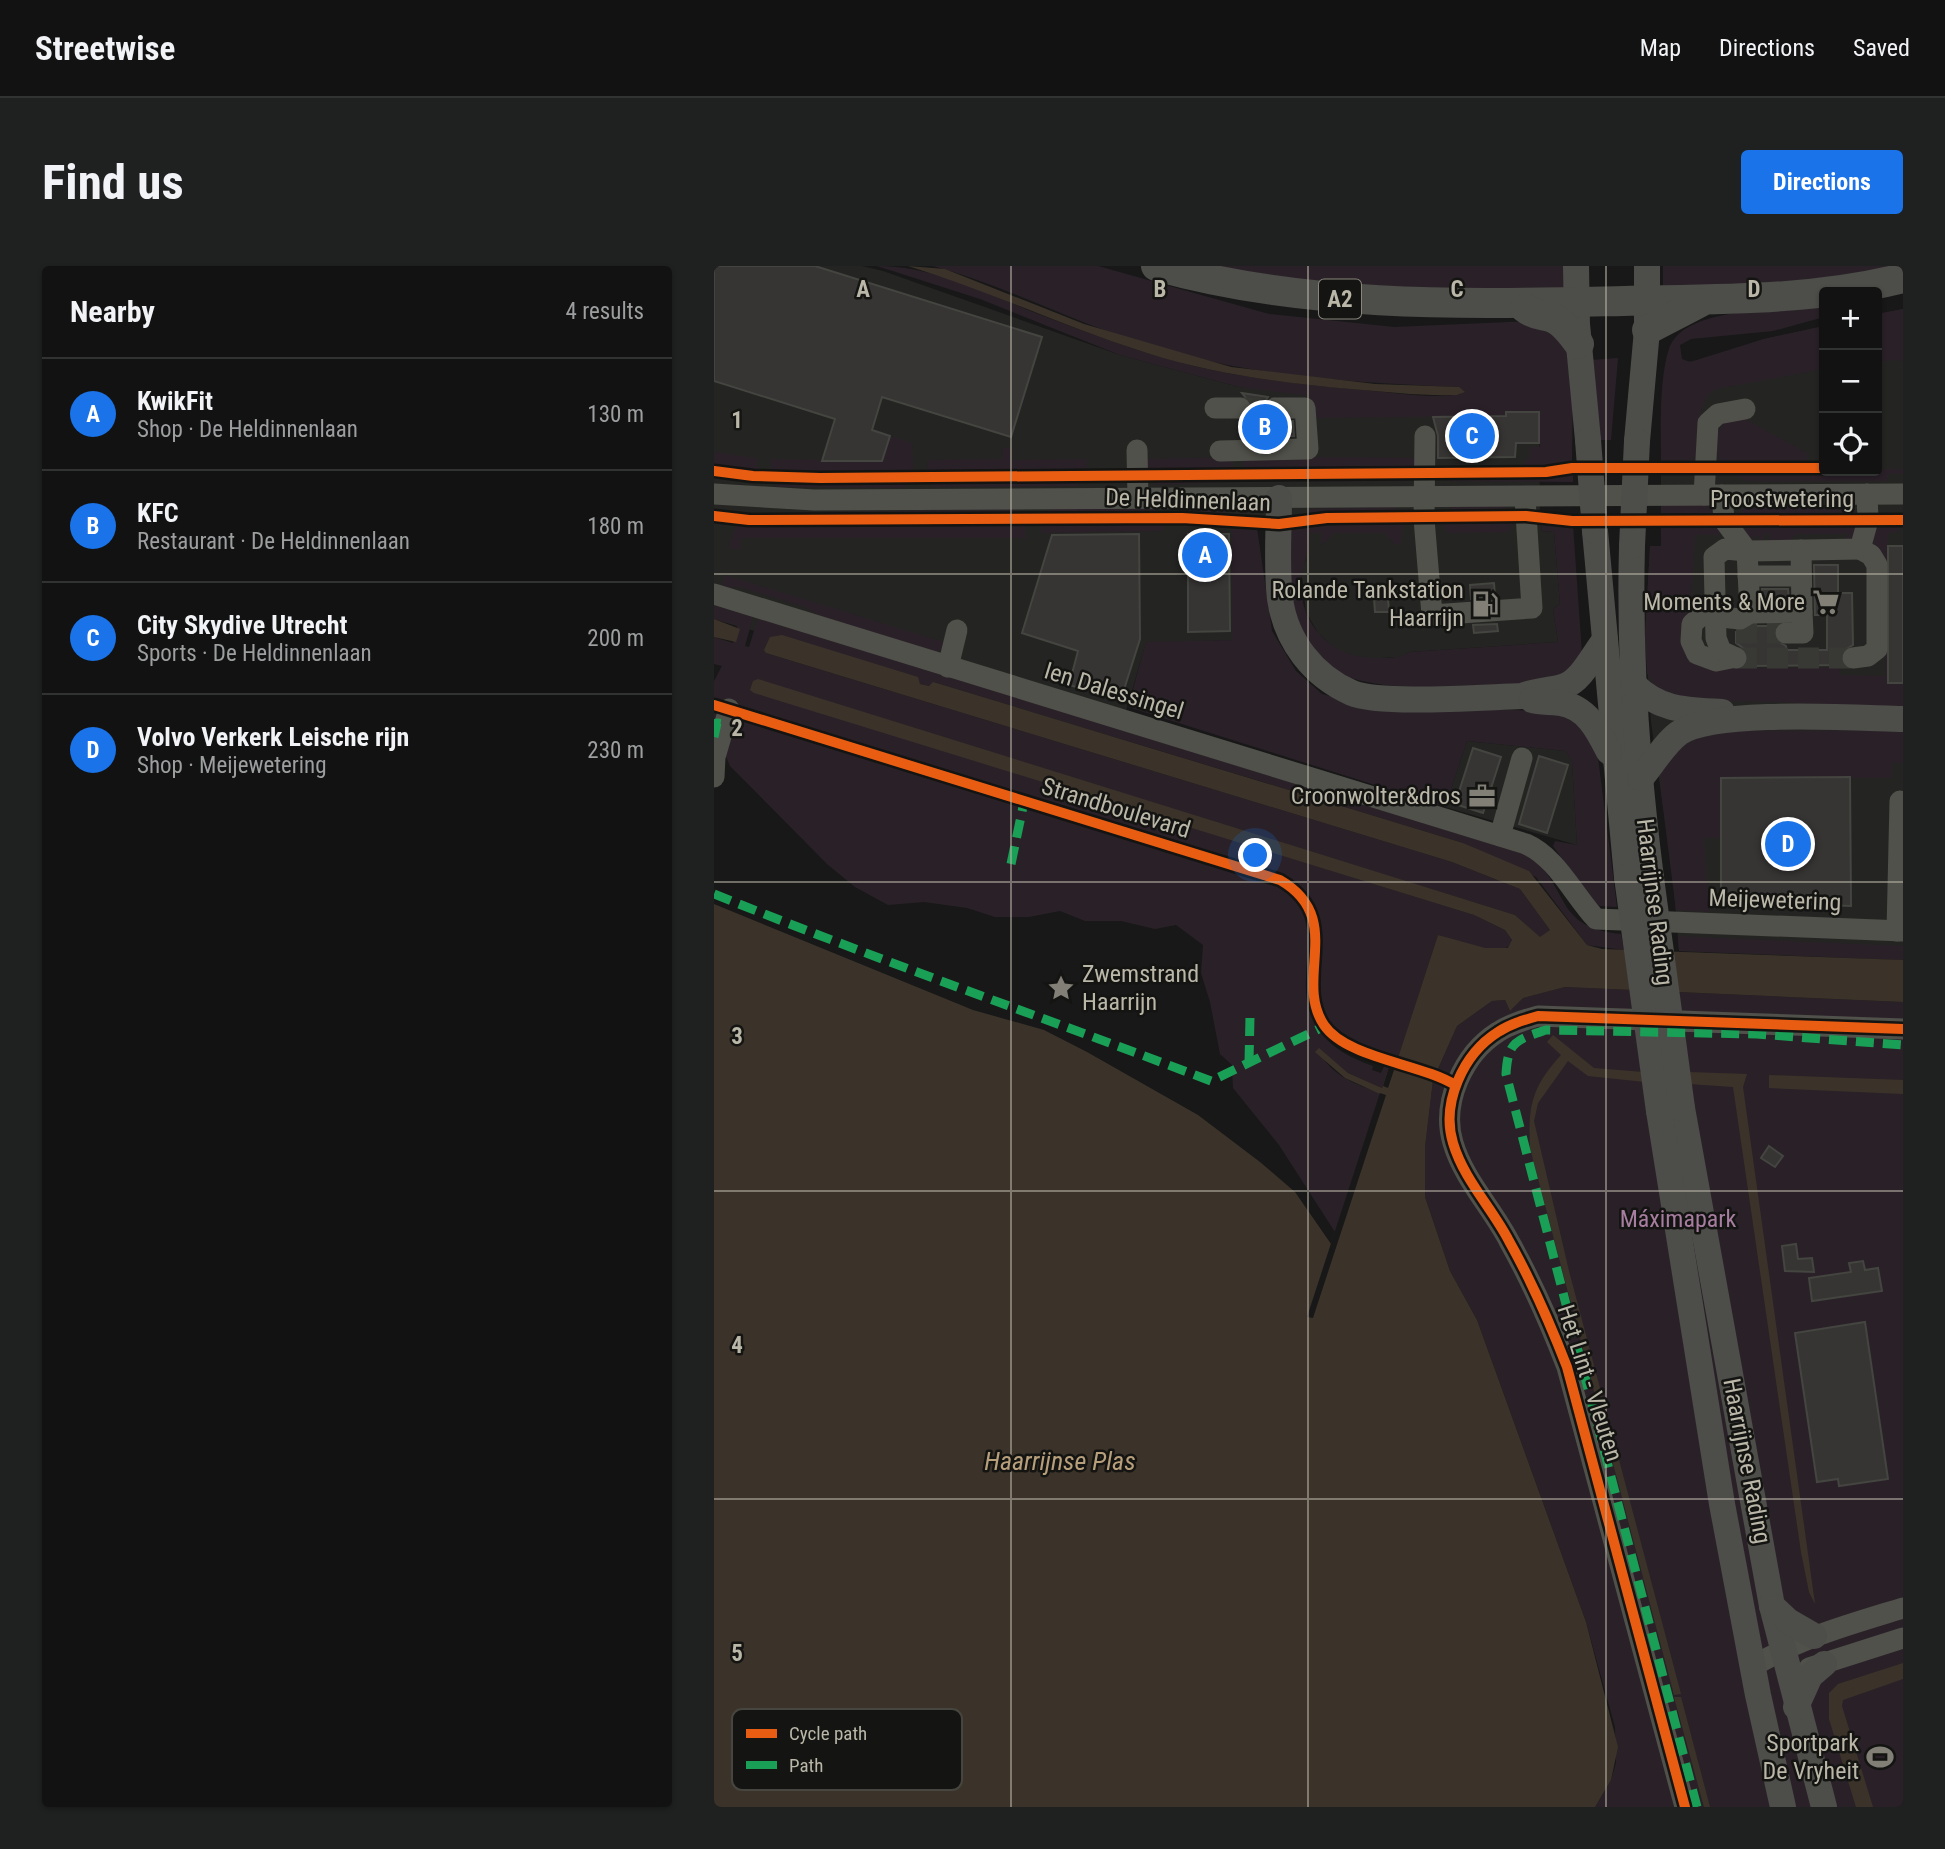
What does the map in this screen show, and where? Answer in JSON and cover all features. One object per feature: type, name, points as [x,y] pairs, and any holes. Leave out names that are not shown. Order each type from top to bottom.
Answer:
[{"type":"highway","name":"A2","points":[[1156,266],[1250,287],[1320,297],[1430,304],[1705,300],[1815,293],[1903,278]]},
{"type":"highway","name":"A2","points":[[1647,330],[1705,300]]},
{"type":"highway","name":"A2","points":[[1519,304],[1535,316],[1554,318],[1579,344]]},
{"type":"main road","name":"Haarrijnse Rading","points":[[1576,266],[1579,344],[1615,766],[1639,877],[1752,1667],[1783,1807]]},
{"type":"main road","name":"Haarrijnse Rading","points":[[1639,877],[1641,778],[1634,685],[1632,547],[1639,401],[1647,330],[1647,266]]},
{"type":"main road","points":[[1279,498],[1280,599],[1287,630],[1309,664],[1353,694],[1393,698],[1522,696],[1567,685],[1579,675],[1605,640]]},
{"type":"main road","points":[[1634,685],[1645,696],[1672,709],[1723,712],[1752,718]]},
{"type":"main road","points":[[1522,696],[1535,702],[1562,703],[1590,719],[1595,723],[1615,766]]},
{"type":"main road","points":[[1641,778],[1682,731],[1752,718],[1903,719]]},
{"type":"main road","name":"Haarrijnse Rading","points":[[1671,1109],[1772,1606],[1824,1807]]},
{"type":"main road","points":[[1772,1606],[1788,1621],[1814,1636]]},
{"type":"main road","points":[[1796,1707],[1810,1676],[1824,1664]]},
{"type":"street","points":[[1215,408],[1240,408]]},
{"type":"street","points":[[1220,451],[1308,449],[1306,408],[1275,408]]},
{"type":"street","points":[[1733,658],[1716,661],[1702,658],[1693,648],[1692,625],[1696,618],[1715,616],[1740,619],[1749,582],[1713,495],[1708,423],[1718,414],[1745,409]]},
{"type":"street","points":[[1425,436],[1423,499],[1432,615],[1532,608],[1525,498]]},
{"type":"street","points":[[1137,450],[1138,498]]},
{"type":"street","name":"De Heldinnenlaan","points":[[714,494],[814,500],[1423,499],[1572,496]]},
{"type":"street","points":[[1749,582],[1801,581],[1860,549],[1868,520],[1867,494]]},
{"type":"street","name":"Proostwetering","points":[[1572,496],[1903,494]]},
{"type":"street","points":[[1736,633],[1724,632],[1715,616],[1714,557],[1725,549],[1749,582]]},
{"type":"street","points":[[1853,658],[1868,656],[1877,649],[1877,565],[1871,555],[1860,549]]},
{"type":"street","points":[[1749,582],[1801,581]]},
{"type":"street","points":[[1786,633],[1803,633],[1801,581]]},
{"type":"street","name":"Ien Dalessingel","points":[[714,594],[1500,836],[1544,852],[1573,894],[1596,919],[1645,923]]},
{"type":"street","points":[[948,667],[957,630]]},
{"type":"street","points":[[714,777],[715,757],[729,709]]},
{"type":"street","points":[[1500,836],[1522,758]]},
{"type":"street","points":[[1900,801],[1900,931]]},
{"type":"street","name":"Meijewetering","points":[[1645,923],[1900,931]]},
{"type":"street","name":"Het Lint - Vleuten","points":[[1685,1807],[1567,1367],[1542,1301],[1506,1234],[1466,1174],[1453,1142],[1450,1112],[1455,1085],[1481,1046],[1498,1032],[1538,1017],[1611,1018],[1677,1024],[1708,1021],[1903,1029]]},
{"type":"street","points":[[1785,1661],[1814,1636],[1903,1608]]},
{"type":"street","points":[[1752,1667],[1785,1661],[1824,1664],[1903,1638]]},
{"type":"shaded area","points":[[714,266],[862,266],[883,271],[1120,355],[1239,387],[1539,404],[1540,521],[1542,531],[1554,532],[1560,604],[1553,609],[1558,642],[1410,652],[1402,657],[1360,659],[1335,649],[1318,633],[1306,612],[1301,570],[1306,560],[1307,526],[1232,528],[1232,640],[1146,643],[1118,738],[714,619]]},
{"type":"shaded area","points":[[1903,309],[1903,960],[1679,951],[1673,878],[1651,722],[1645,636],[1650,546],[1661,546],[1661,440],[1666,365],[1700,360],[1764,339],[1819,327],[1819,476],[1882,476],[1882,313]]},
{"type":"shaded area","points":[[1467,741],[1565,751],[1572,760],[1577,845],[1445,807]]},
{"type":"green space","points":[[877,266],[923,271],[967,285],[1114,342],[1196,366],[1235,375],[1309,385],[1413,395],[1461,394],[1459,387],[1307,377],[1195,358],[1129,339],[933,266],[1098,266],[1269,314],[1394,327],[1531,321],[1562,337],[1573,365],[1572,463],[1521,467],[1529,458],[1530,447],[1540,447],[1539,413],[1506,416],[1314,418],[1316,457],[1421,458],[1421,467],[1243,468],[1243,457],[1310,456],[1309,396],[1239,387],[1120,355],[980,299]]},
{"type":"green space","points":[[1218,266],[1564,266],[1566,289],[1456,293],[1292,280]]},
{"type":"green space","points":[[1663,266],[1903,266],[1816,282],[1668,289],[1663,285]]},
{"type":"green space","points":[[1819,307],[1819,318],[1773,331],[1691,339],[1680,345],[1682,359],[1690,362],[1764,339],[1819,327],[1819,370],[1716,389],[1703,404],[1698,444],[1692,463],[1661,463],[1661,405],[1669,349],[1679,334],[1694,324],[1715,317]]},
{"type":"green space","points":[[1903,309],[1903,360],[1882,361],[1882,313]]},
{"type":"green space","points":[[1618,358],[1611,440],[1595,440],[1591,360]]},
{"type":"green space","points":[[1731,419],[1745,419],[1807,453],[1807,461],[1720,462],[1716,438],[1721,428]]},
{"type":"green space","points":[[890,436],[912,443],[914,473],[771,471],[771,459],[882,461]]},
{"type":"green space","points":[[1003,448],[1011,448],[1011,460],[1086,459],[1087,472],[927,473],[928,460],[1002,459]]},
{"type":"green space","points":[[714,452],[757,458],[757,470],[714,465]]},
{"type":"green space","points":[[1233,457],[1233,468],[1148,471],[1148,459]]},
{"type":"green space","points":[[1819,469],[1819,476],[1882,476],[1882,469],[1903,469],[1903,474],[1888,474],[1887,481],[1747,481],[1725,470]]},
{"type":"green space","points":[[1573,471],[1573,482],[1447,481],[1439,474],[1539,475]]},
{"type":"green space","points":[[1421,475],[1411,481],[1237,482],[1242,476]]},
{"type":"green space","points":[[1225,476],[1225,482],[1157,485],[1149,479]]},
{"type":"green space","points":[[771,479],[912,481],[903,488],[778,487]]},
{"type":"green space","points":[[1086,480],[1077,486],[934,487],[928,481]]},
{"type":"green space","points":[[1661,505],[1708,505],[1719,516],[1661,515]]},
{"type":"green space","points":[[1747,505],[1849,505],[1860,515],[1737,516]]},
{"type":"green space","points":[[1504,506],[1513,513],[1443,514],[1452,507]]},
{"type":"green space","points":[[1394,507],[1403,514],[1322,515],[1296,520],[1312,509]]},
{"type":"green space","points":[[1016,509],[1024,516],[822,518],[822,512]]},
{"type":"green space","points":[[1049,509],[1156,509],[1162,515],[1042,516]]},
{"type":"green space","points":[[1189,509],[1225,510],[1225,520],[1179,515]]},
{"type":"green space","points":[[1514,521],[1508,532],[1449,533],[1442,526],[1442,522]]},
{"type":"green space","points":[[1540,521],[1573,525],[1582,654],[1566,671],[1551,681],[1527,687],[1422,687],[1369,682],[1345,676],[1325,665],[1302,635],[1290,591],[1291,527],[1403,522],[1401,544],[1395,545],[1384,533],[1334,533],[1322,546],[1321,533],[1310,533],[1301,591],[1309,619],[1326,641],[1350,654],[1379,658],[1399,657],[1410,652],[1558,642],[1553,609],[1560,604],[1554,532],[1542,531]]},
{"type":"green space","points":[[1163,523],[1163,531],[1041,533],[1041,524]]},
{"type":"green space","points":[[1860,523],[1855,536],[1840,546],[1849,534],[1796,534],[1789,542],[1770,541],[1769,534],[1763,534],[1763,541],[1759,541],[1759,536],[1753,536],[1753,544],[1736,524]]},
{"type":"green space","points":[[1876,523],[1899,523],[1899,532],[1888,533],[1888,683],[1903,683],[1903,710],[1778,702],[1677,700],[1654,688],[1647,673],[1645,636],[1650,546],[1661,546],[1661,524],[1719,524],[1719,535],[1695,535],[1687,645],[1744,668],[1839,667],[1840,675],[1885,676],[1884,638],[1873,561]]},
{"type":"green space","points":[[1025,524],[1026,538],[741,538],[741,549],[728,549],[736,526]]},
{"type":"green space","points":[[1232,528],[1257,528],[1272,631],[1296,671],[1322,694],[1363,705],[1566,712],[1596,742],[1617,907],[1600,906],[1591,899],[1553,846],[1555,841],[1577,845],[1572,761],[1565,751],[1467,741],[1445,807],[1128,707],[1146,642],[1232,640]]},
{"type":"green space","points":[[725,575],[947,643],[943,649],[936,652],[828,620],[802,606],[743,588],[722,586]]},
{"type":"green space","points":[[714,605],[753,617],[745,646],[749,647],[758,618],[1533,857],[1575,917],[1600,930],[1621,934],[1624,950],[1587,945],[1536,877],[1463,843],[934,682],[929,686],[920,684],[917,677],[782,636],[766,653],[1452,862],[1520,889],[1550,930],[1540,938],[1515,915],[1040,768],[750,690],[1474,915],[1505,930],[1512,940],[1511,945],[1495,950],[1475,947],[1438,935],[1398,1059],[1371,1050],[1345,1037],[1331,1024],[1322,1006],[1318,987],[1320,947],[1313,909],[1300,891],[1278,874],[714,701],[714,681],[722,666],[714,664],[714,637],[733,643],[737,626],[714,619]]},
{"type":"green space","points":[[714,713],[1258,877],[1285,888],[1298,900],[1304,913],[1310,959],[1311,999],[1320,1030],[1331,1043],[1348,1055],[1373,1066],[1372,1070],[1381,1073],[1385,1064],[1390,1066],[1382,1088],[1348,1073],[1319,1049],[1323,1058],[1336,1072],[1380,1093],[1335,1232],[1279,1145],[1233,1088],[1232,1065],[1220,1054],[1210,1002],[1201,973],[1203,945],[1176,925],[1155,929],[1121,921],[1085,921],[1060,911],[1029,917],[995,917],[967,908],[924,902],[888,905],[855,887],[827,864],[730,766],[714,729]]},
{"type":"green space","points":[[1903,730],[1903,763],[1892,763],[1891,778],[1721,778],[1721,838],[1704,838],[1709,912],[1676,910],[1661,792],[1661,773],[1670,748],[1719,731]]},
{"type":"green space","points":[[1678,936],[1903,946],[1903,960],[1679,951]]},
{"type":"green space","name":"Máximapark","points":[[1565,987],[1903,1002],[1903,1807],[1691,1807],[1672,1798],[1674,1807],[1595,1807],[1611,1780],[1616,1763],[1615,1727],[1586,1622],[1477,1320],[1450,1271],[1425,1197],[1425,1147],[1433,1080],[1457,1026],[1492,1001],[1505,1000],[1510,1011],[1523,998]]},
{"type":"water","points":[[908,266],[945,269],[1084,324],[1231,367],[1375,384],[1459,387],[1465,392],[1457,395],[1430,395],[1325,387],[1197,367],[1117,343]]},
{"type":"water","points":[[714,619],[740,629],[736,642],[714,637]]},
{"type":"water","name":"Haarrijnse Plas","points":[[782,635],[918,677],[920,684],[929,686],[933,682],[1463,843],[1529,871],[1587,945],[1602,949],[1903,960],[1903,1002],[1565,987],[1523,998],[1510,1011],[1505,1000],[1492,1001],[1457,1026],[1433,1080],[1425,1147],[1425,1197],[1450,1271],[1477,1320],[1586,1622],[1618,1747],[1611,1780],[1595,1807],[714,1807],[714,904],[973,1010],[1044,1030],[1087,1052],[1198,1115],[1260,1162],[1295,1192],[1331,1244],[1380,1094],[1345,1078],[1315,1052],[1319,1048],[1348,1073],[1382,1088],[1392,1057],[1398,1058],[1438,935],[1485,948],[1508,948],[1512,940],[1505,930],[1474,915],[754,693],[750,690],[753,681],[758,679],[1515,915],[1540,937],[1550,930],[1520,889],[1452,862],[766,653],[764,650],[770,637]]},
{"type":"water","points":[[1553,1035],[1594,1068],[1643,1072],[1645,1082],[1588,1076],[1568,1061],[1538,1103],[1534,1121],[1569,1271],[1681,1694],[1674,1695],[1530,1148],[1530,1120],[1534,1097],[1551,1066],[1561,1055],[1547,1042]]},
{"type":"water","points":[[1688,1072],[1747,1074],[1743,1087],[1815,1604],[1809,1592],[1801,1552],[1733,1087],[1689,1084]]},
{"type":"water","points":[[1769,1075],[1903,1080],[1903,1094],[1769,1088]]},
{"type":"water","points":[[1903,1663],[1903,1679],[1843,1700],[1842,1706],[1873,1807],[1856,1807],[1829,1719],[1829,1693],[1838,1684]]},
{"type":"water","points":[[1674,1697],[1681,1697],[1710,1807],[1704,1807]]},
{"type":"pier","points":[[1392,1057],[1441,1072],[1437,1081],[1395,1067],[1388,1088],[1383,1086]]},
{"type":"pier","points":[[1380,1093],[1386,1095],[1313,1318],[1307,1317]]},
{"type":"building","points":[[714,266],[815,266],[1042,337],[1011,437],[882,397],[872,430],[890,436],[882,461],[822,461],[835,419],[714,381]]},
{"type":"building","points":[[1242,393],[1268,397],[1262,407],[1264,415],[1274,421],[1293,421],[1294,436],[1243,437],[1242,421],[1251,415],[1253,407]]},
{"type":"building","points":[[1506,412],[1539,412],[1539,443],[1516,443],[1515,457],[1438,458],[1438,436],[1433,417],[1506,416]]},
{"type":"building","points":[[1139,534],[1140,639],[1121,699],[1069,685],[1078,651],[1022,633],[1052,535]]},
{"type":"building","points":[[1188,534],[1229,534],[1230,631],[1188,632]]},
{"type":"building","points":[[1888,546],[1903,546],[1903,683],[1888,683]]},
{"type":"building","points":[[1814,565],[1838,565],[1838,593],[1852,593],[1853,645],[1841,652],[1842,665],[1746,666],[1749,656],[1746,650],[1736,643],[1736,632],[1754,626],[1775,626],[1774,639],[1786,646],[1786,650],[1827,650],[1827,615],[1815,615]]},
{"type":"building","points":[[1494,583],[1495,597],[1471,599],[1470,585]]},
{"type":"building","points":[[1762,589],[1788,589],[1789,599],[1762,600]]},
{"type":"building","points":[[1374,598],[1388,598],[1389,612],[1375,612]]},
{"type":"building","points":[[1497,624],[1498,631],[1474,633],[1473,625]]},
{"type":"building","points":[[1473,748],[1501,757],[1483,813],[1455,804]]},
{"type":"building","points":[[1539,756],[1568,765],[1547,833],[1519,824]]},
{"type":"building","points":[[1850,777],[1851,906],[1721,901],[1721,778]]},
{"type":"building","points":[[1769,1146],[1783,1156],[1775,1167],[1761,1158]]},
{"type":"building","points":[[1796,1244],[1798,1259],[1812,1258],[1814,1272],[1785,1271],[1782,1246]]},
{"type":"building","points":[[1863,1261],[1865,1270],[1878,1268],[1882,1291],[1812,1301],[1809,1278],[1851,1272],[1849,1263]]},
{"type":"building","points":[[1865,1322],[1888,1479],[1839,1486],[1838,1479],[1817,1482],[1795,1333]]},
{"type":"tunnel","points":[[1240,408],[1275,408]]},
{"type":"tunnel","points":[[1736,633],[1786,633]]},
{"type":"tunnel","points":[[1736,658],[1853,658]]},
{"type":"marked path","points":[[714,737],[717,723],[724,724]]},
{"type":"marked path","points":[[1011,864],[1024,802]]},
{"type":"marked path","points":[[714,894],[1211,1081],[1325,1026]]},
{"type":"marked path","points":[[1249,1063],[1250,1016]]},
{"type":"marked path","points":[[1697,1807],[1506,1074],[1509,1055],[1516,1043],[1546,1030],[1757,1034],[1903,1045]]},
{"type":"cycle path","points":[[714,471],[753,476],[820,478],[1546,472],[1572,468],[1819,468]]},
{"type":"cycle path","points":[[714,516],[749,520],[1182,518],[1279,524],[1327,518],[1526,516],[1572,521],[1903,520]]},
{"type":"cycle path","name":"Strandboulevard","points":[[714,705],[1280,880],[1300,895],[1310,912],[1315,930],[1313,988],[1316,1007],[1324,1025],[1335,1036],[1366,1053],[1424,1071],[1455,1085]]},
{"type":"cycle path","points":[[1685,1807],[1567,1367],[1517,1256],[1458,1156],[1450,1128],[1453,1096],[1465,1066],[1486,1041],[1507,1027],[1538,1016],[1903,1029]]},
{"type":"place","name":"KFC","points":[[1265,427]]},
{"type":"place","name":"City Skydive Utrecht","points":[[1472,436]]},
{"type":"place","name":"KwikFit","points":[[1205,555]]},
{"type":"place","name":"Moments & More","points":[[1826,602]]},
{"type":"place","name":"Rolande Tankstation Haarrijn","points":[[1485,604]]},
{"type":"place","name":"Croonwolter&dros","points":[[1482,796]]},
{"type":"place","name":"Volvo Verkerk Leische rijn","points":[[1788,844]]},
{"type":"place","name":"Zwemstrand Haarrijn","points":[[1061,988]]},
{"type":"place","name":"Sportpark De Vryheit","points":[[1880,1757]]}]
